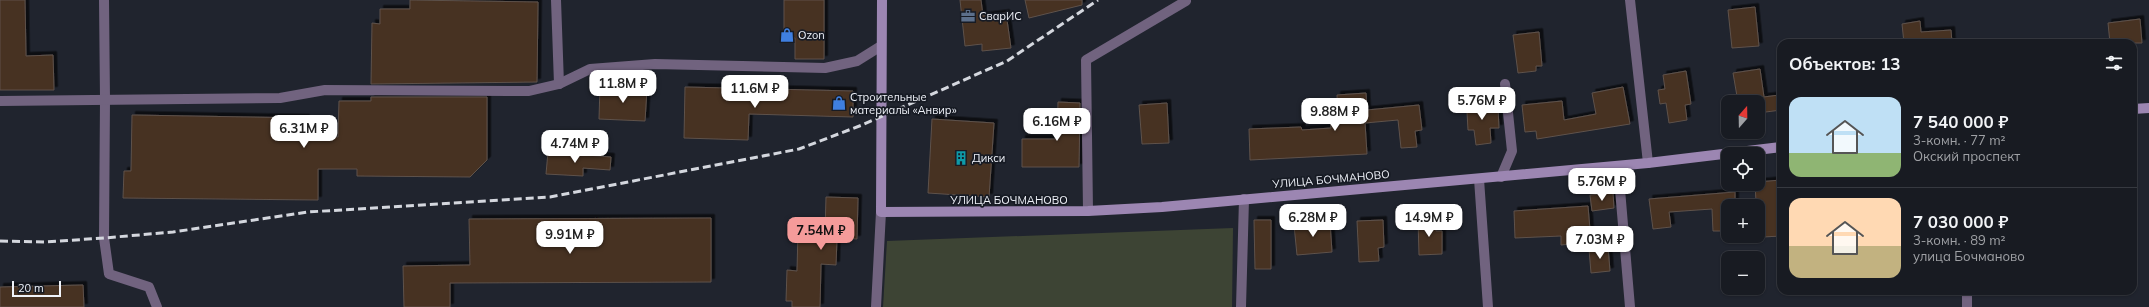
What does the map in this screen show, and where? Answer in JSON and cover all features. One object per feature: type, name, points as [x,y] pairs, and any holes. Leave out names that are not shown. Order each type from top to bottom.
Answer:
[{"type":"main road","points":[[881,212],[882,0]]},
{"type":"main road","points":[[2137,109],[2149,108]]},
{"type":"main road","name":"УЛИЦА БОЧМАНОВО","points":[[881,212],[1088,212],[1501,177],[1648,163],[1777,147]]},
{"type":"street","points":[[104,0],[104,238],[109,274],[149,287],[157,307]]},
{"type":"street","points":[[556,0],[559,84]]},
{"type":"street","points":[[1630,0],[1648,163]]},
{"type":"street","points":[[1088,212],[1086,60],[1186,1]]},
{"type":"street","points":[[0,101],[280,98],[325,90],[529,91],[559,84],[590,69],[655,64],[824,68],[857,61],[881,46]]},
{"type":"street","points":[[1501,177],[1512,151],[1505,84]]},
{"type":"street","points":[[1618,166],[1630,307]]},
{"type":"street","points":[[1479,179],[1488,307]]},
{"type":"street","points":[[1241,307],[1244,199]]},
{"type":"street","points":[[876,307],[881,212]]},
{"type":"street","points":[[1967,295],[1967,307]]},
{"type":"green space","points":[[1233,228],[1232,307],[883,307],[887,241]]},
{"type":"building","points":[[0,0],[25,0],[26,56],[53,55],[54,90],[0,90]]},
{"type":"building","points":[[410,0],[538,2],[537,82],[371,84],[372,23],[380,24],[380,9],[410,9]]},
{"type":"building","points":[[784,0],[824,0],[824,59],[795,59],[795,38],[784,38]]},
{"type":"building","points":[[960,0],[981,0],[983,16],[1006,13],[1011,48],[982,51],[982,44],[965,46]]},
{"type":"building","points":[[1025,0],[1082,0],[1082,5],[1029,18]]},
{"type":"building","points":[[1755,7],[1759,46],[1732,48],[1728,10]]},
{"type":"building","points":[[2140,19],[2142,43],[2137,43],[2137,39],[2110,39],[2108,23]]},
{"type":"building","points":[[1920,21],[1921,32],[1951,30],[1952,39],[1904,39],[1902,24]]},
{"type":"building","points":[[1539,32],[1542,66],[1536,66],[1536,71],[1518,73],[1513,35]]},
{"type":"building","points":[[1760,69],[1764,95],[1737,95],[1733,73]]},
{"type":"building","points":[[1686,71],[1691,104],[1685,105],[1687,120],[1669,123],[1666,103],[1660,104],[1658,90],[1665,89],[1663,75]]},
{"type":"building","points":[[600,86],[647,89],[645,121],[599,119]]},
{"type":"building","points":[[685,87],[853,91],[853,117],[749,114],[748,140],[684,138]]},
{"type":"building","points":[[1623,87],[1630,124],[1537,139],[1536,131],[1525,132],[1522,105],[1562,101],[1564,120],[1596,114],[1592,93]]},
{"type":"building","points":[[1366,93],[1367,110],[1419,105],[1422,130],[1415,131],[1417,147],[1401,148],[1398,120],[1365,123],[1367,154],[1250,160],[1249,129],[1301,127],[1302,130],[1331,128],[1330,119],[1338,118],[1337,95]]},
{"type":"building","points":[[1777,95],[1777,111],[1765,112],[1765,97]]},
{"type":"building","points":[[371,97],[487,97],[487,160],[470,177],[357,176],[357,169],[318,169],[318,200],[123,198],[124,171],[131,171],[132,115],[306,118],[306,137],[338,137],[339,101],[371,101]]},
{"type":"building","points":[[1486,97],[1487,109],[1498,108],[1499,128],[1490,128],[1491,143],[1476,145],[1474,130],[1468,130],[1467,112],[1473,112],[1472,99]]},
{"type":"building","points":[[1058,102],[1080,103],[1079,167],[1022,167],[1022,139],[1057,139]]},
{"type":"building","points":[[1167,103],[1169,143],[1142,144],[1139,105]]},
{"type":"building","name":"Дикси","points":[[932,119],[994,123],[989,197],[928,193]]},
{"type":"building","points":[[548,152],[611,157],[610,170],[583,168],[583,176],[546,174]]},
{"type":"building","points":[[1777,180],[1777,236],[1765,237],[1765,199],[1756,199],[1755,191],[1765,191],[1765,181]]},
{"type":"building","points":[[1735,192],[1735,199],[1721,199],[1721,231],[1713,231],[1712,209],[1669,212],[1671,227],[1653,229],[1649,199]]},
{"type":"building","points":[[1613,193],[1614,208],[1592,211],[1590,195]]},
{"type":"building","points":[[826,197],[858,198],[857,239],[837,238],[836,265],[821,264],[820,307],[792,307],[792,301],[786,301],[787,270],[797,271],[798,232],[825,233]]},
{"type":"building","points":[[1588,206],[1591,242],[1561,245],[1561,236],[1515,238],[1514,211]]},
{"type":"building","points":[[711,218],[711,282],[450,283],[450,307],[404,307],[403,266],[470,265],[469,219]]},
{"type":"building","points":[[1435,218],[1436,231],[1442,231],[1442,254],[1419,255],[1418,219]]},
{"type":"building","points":[[1254,220],[1271,220],[1271,269],[1255,269]]},
{"type":"building","points":[[1383,220],[1384,247],[1378,248],[1379,261],[1359,262],[1357,221]]},
{"type":"building","points":[[1330,222],[1332,252],[1297,255],[1294,225]]},
{"type":"building","points":[[1608,247],[1610,271],[1591,273],[1589,249]]},
{"type":"building","points":[[83,285],[84,307],[0,307],[0,287]]},
{"type":"railway","points":[[0,241],[45,242],[104,238],[173,232],[308,212],[550,197],[799,149],[862,125],[1007,61],[1098,0]]},
{"type":"place","name":"СварИС","points":[[968,16]]},
{"type":"place","name":"Ozon","points":[[787,35]]},
{"type":"place","name":"Строительные материалы «Анвир»","points":[[839,103]]},
{"type":"place","name":"Дикси","points":[[961,158]]}]
